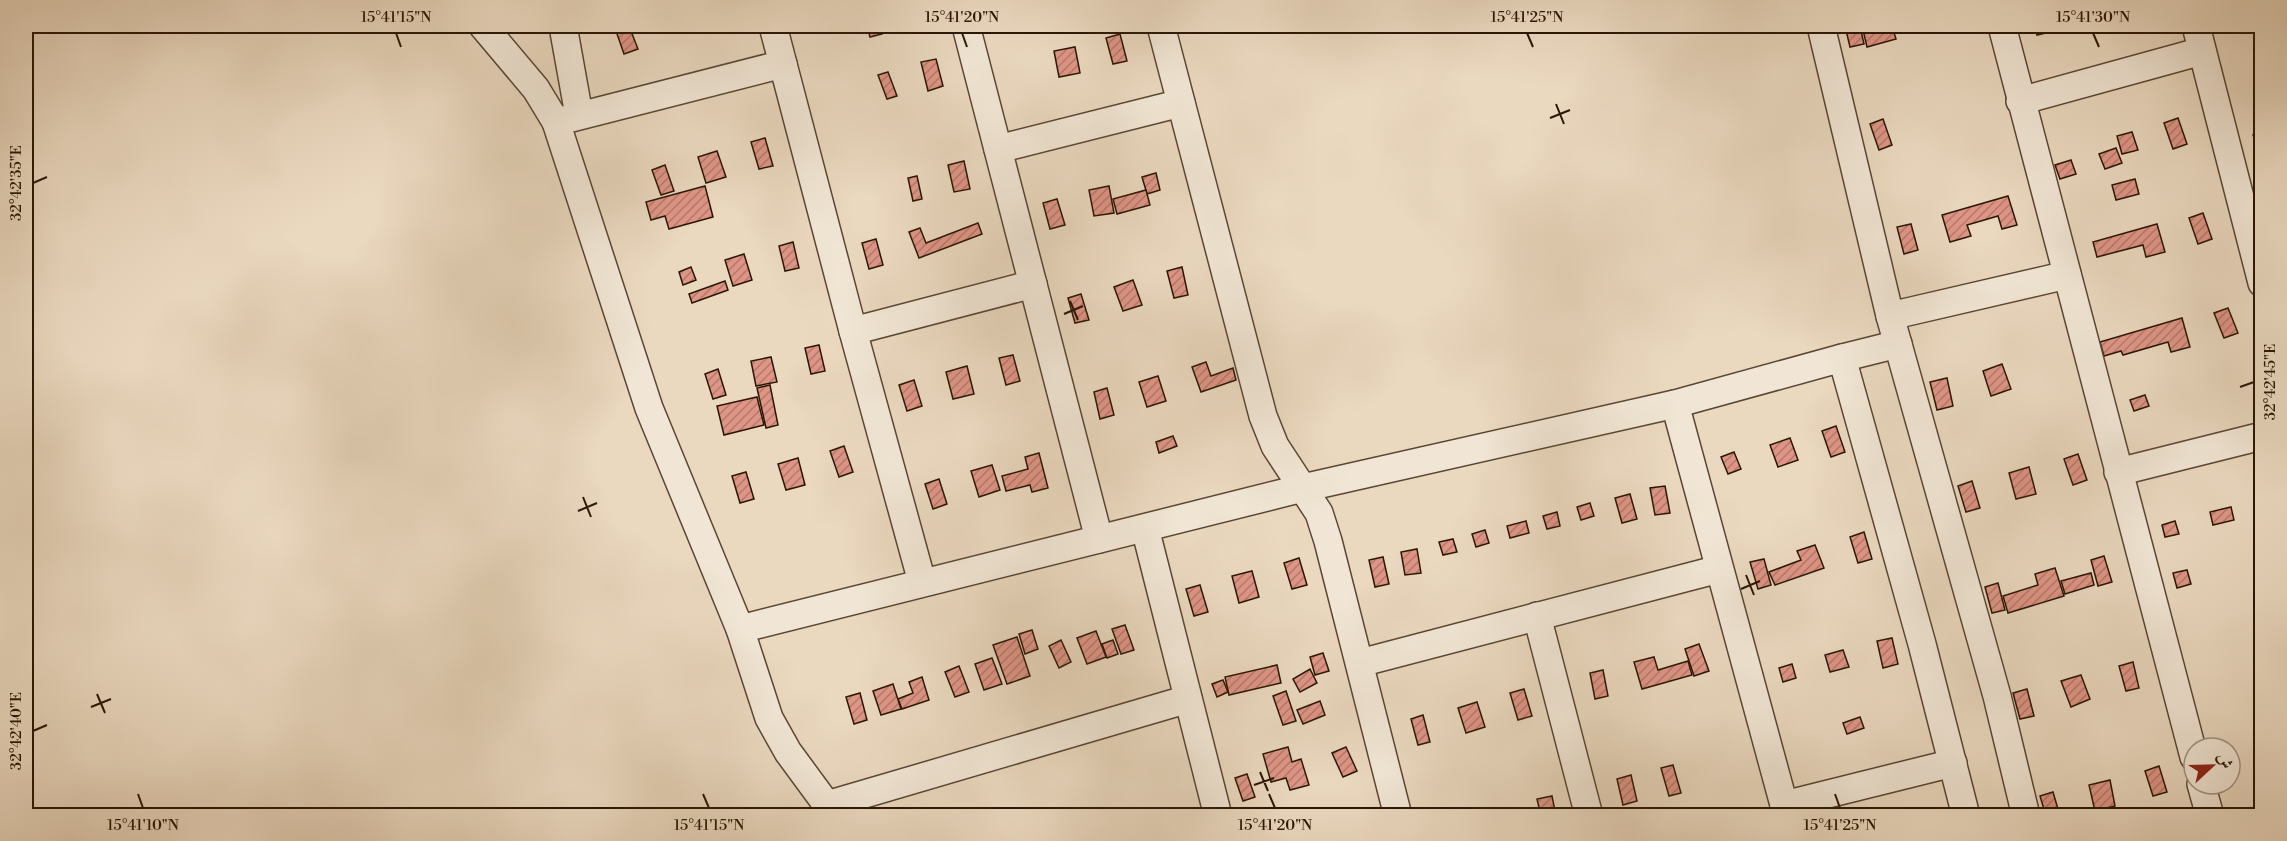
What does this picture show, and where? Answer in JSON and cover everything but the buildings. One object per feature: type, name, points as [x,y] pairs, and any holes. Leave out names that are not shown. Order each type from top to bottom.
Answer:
[{"type":"street","points":[[483,26],[536,89],[567,119]]},
{"type":"street","points":[[563,26],[567,119],[648,408],[740,629],[770,718],[788,752],[833,810],[1188,699]]},
{"type":"street","points":[[773,26],[922,582]]},
{"type":"street","points":[[966,26],[1099,539]]},
{"type":"street","points":[[1161,26],[1263,416],[1275,446],[1318,513],[1329,541],[1398,816]]},
{"type":"street","points":[[1821,26],[1890,316],[1996,696],[2026,816]]},
{"type":"street","points":[[2002,26],[2188,736]]},
{"type":"street","points":[[2020,101],[2199,38],[2262,283]]},
{"type":"street","points":[[567,119],[783,64]]},
{"type":"street","points":[[998,149],[1181,103]]},
{"type":"street","points":[[1890,316],[2067,275]]},
{"type":"street","points":[[853,331],[1033,284]]},
{"type":"street","points":[[740,629],[1303,488],[1675,404],[1898,344]]},
{"type":"street","points":[[1842,358],[1922,644],[1966,816]]},
{"type":"street","points":[[1675,404],[1786,810],[1953,763]]},
{"type":"street","points":[[2118,472],[2262,436]]},
{"type":"street","points":[[1145,528],[1218,816]]},
{"type":"street","points":[[1360,663],[1719,569]]},
{"type":"street","points":[[1537,616],[1589,816]]},
{"type":"street","points":[[2204,796],[2210,816]]}]
